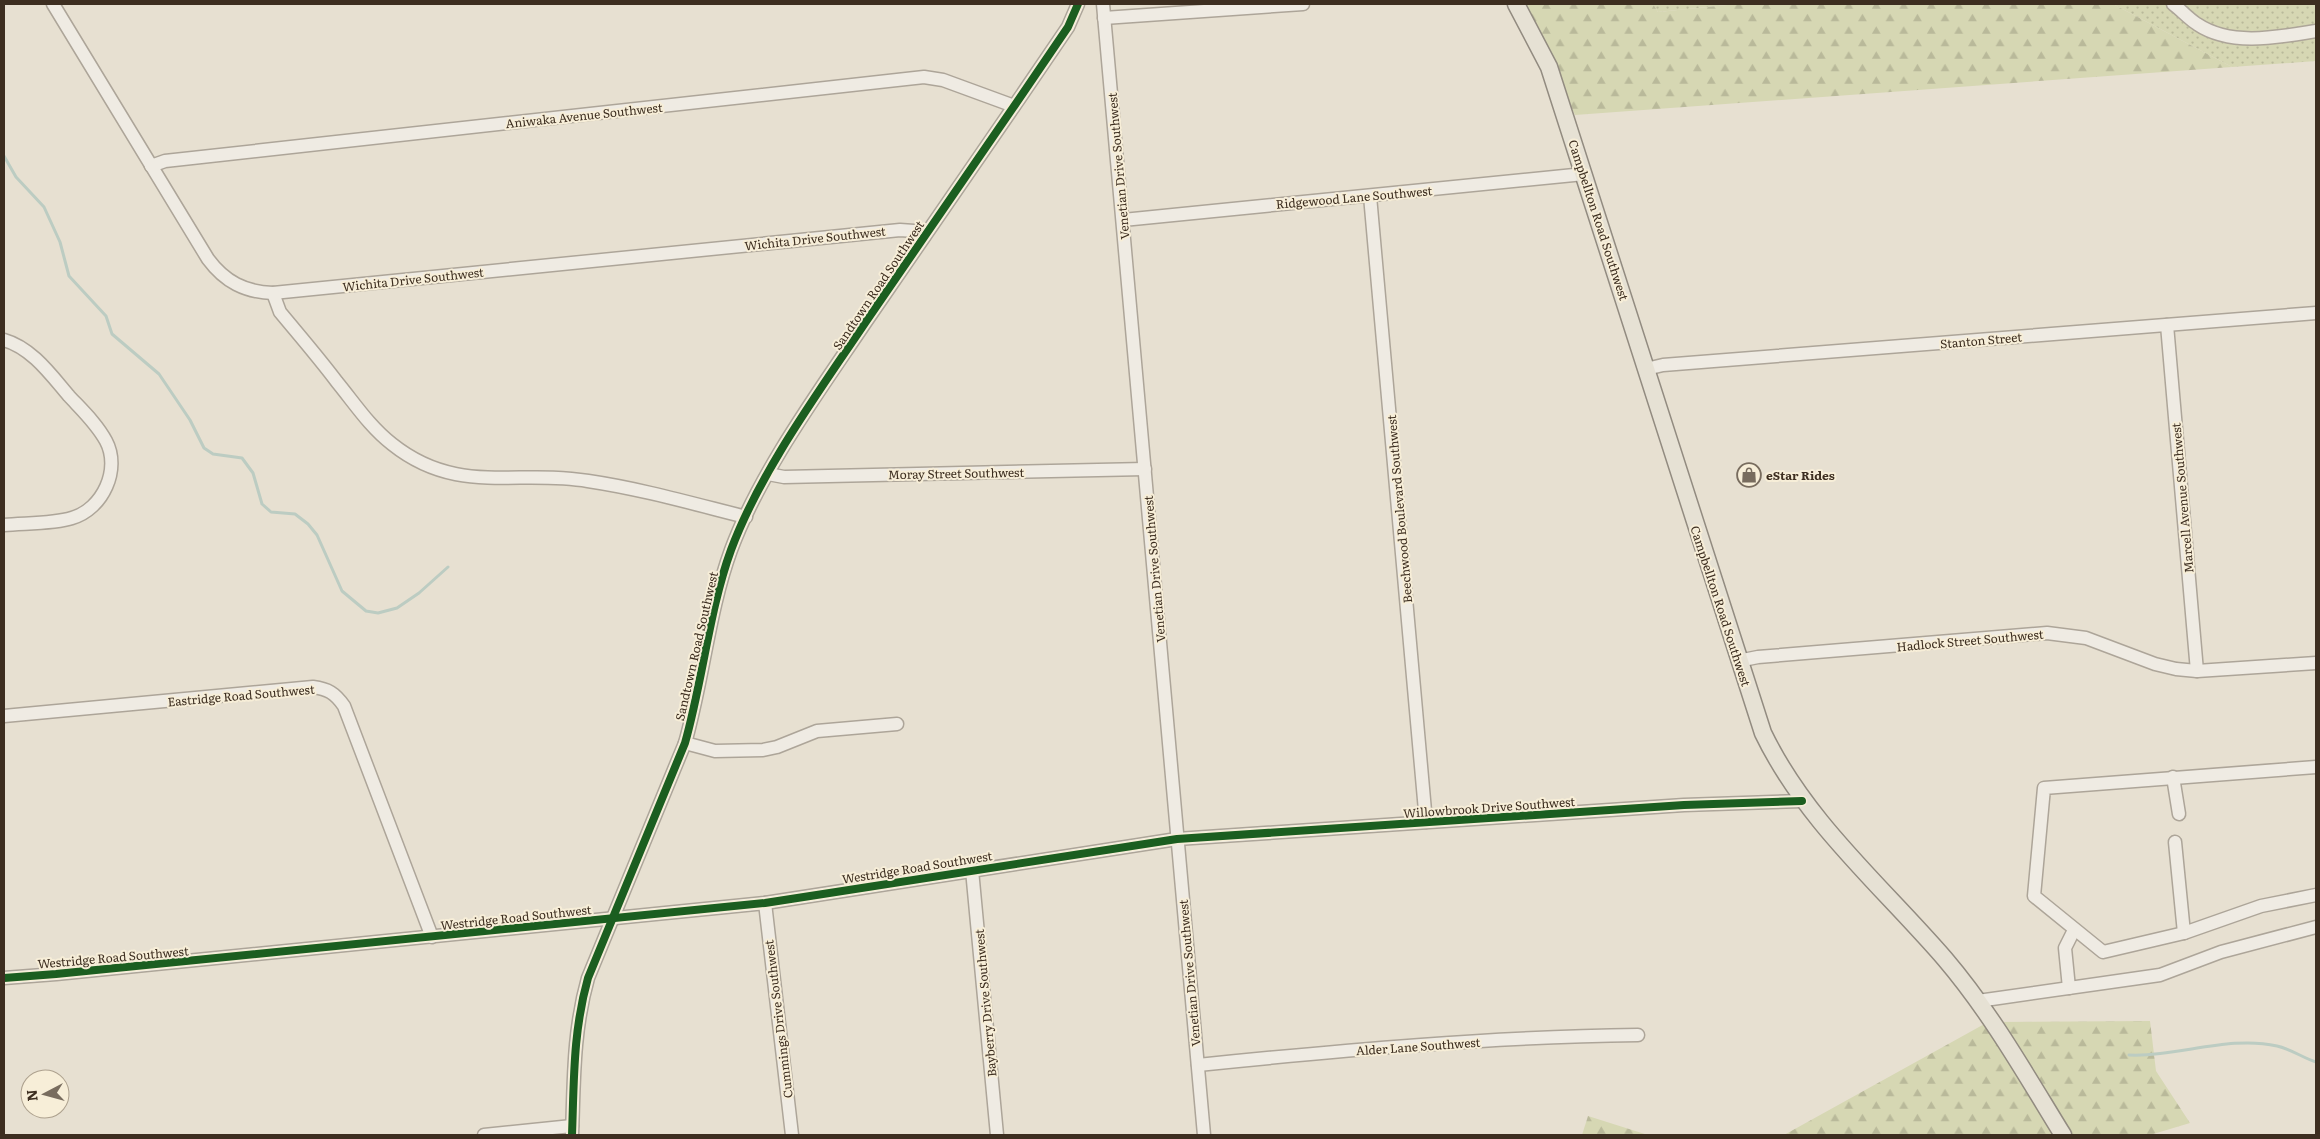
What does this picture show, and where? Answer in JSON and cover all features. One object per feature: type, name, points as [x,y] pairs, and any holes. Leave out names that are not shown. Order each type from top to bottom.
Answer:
[{"type":"main road","name":"Campbellton Road Southwest","points":[[1516,4],[1549,67],[1738,661],[1763,733],[1776,761],[1802,801],[1945,959],[1978,1001],[2008,1044],[2063,1135]]},
{"type":"street","name":"Wichita Drive Southwest","points":[[53,4],[216,270],[242,288],[273,293],[900,230],[914,231],[924,237]]},
{"type":"street","name":"Sandtown Road Southwest","points":[[572,1131],[575,1039],[579,1011],[588,978],[685,743],[696,707],[722,576],[731,549],[768,474],[830,376],[1068,27],[1078,4]]},
{"type":"street","name":"Venetian Drive Southwest","points":[[1103,4],[1204,1135]]},
{"type":"street","points":[[1104,18],[1302,4]]},
{"type":"street","points":[[2174,4],[2198,25],[2240,38],[2266,38],[2316,31]]},
{"type":"street","name":"Aniwaka Avenue Southwest","points":[[152,166],[165,161],[924,77],[942,80],[1014,106]]},
{"type":"street","name":"Ridgewood Lane Southwest","points":[[1122,220],[1584,174]]},
{"type":"street","name":"Beechwood Boulevard Southwest","points":[[1370,196],[1426,822]]},
{"type":"street","points":[[273,293],[280,312],[367,421],[392,445],[422,463],[449,473],[478,478],[547,477],[586,480],[650,493],[746,517]]},
{"type":"street","name":"Stanton Street","points":[[1646,369],[1663,365],[2316,313]]},
{"type":"street","name":"Marcell Avenue Southwest","points":[[2167,325],[2197,671]]},
{"type":"street","points":[[4,340],[23,349],[37,360],[98,428],[106,442],[111,460],[110,478],[102,496],[88,510],[72,518],[4,525]]},
{"type":"street","name":"Moray Street Southwest","points":[[768,474],[784,477],[1145,469]]},
{"type":"street","name":"Hadlock Street Southwest","points":[[1738,661],[1758,657],[2047,633],[2086,638],[2155,664],[2197,671],[2316,663]]},
{"type":"street","name":"Eastridge Road Southwest","points":[[4,716],[313,687],[327,689],[336,695],[344,706],[432,937]]},
{"type":"street","points":[[685,743],[715,752],[763,750],[777,747],[817,731],[897,724]]},
{"type":"street","points":[[2316,767],[2044,788],[2034,896],[2103,952],[2184,933],[2261,906],[2316,895]]},
{"type":"street","points":[[2174,777],[2179,814]]},
{"type":"street","name":"Willowbrook Drive Southwest","points":[[1177,839],[1684,806],[1802,801]]},
{"type":"street","name":"Westridge Road Southwest","points":[[4,978],[765,903],[1177,839]]},
{"type":"street","points":[[2175,842],[2184,933]]},
{"type":"street","name":"Bayberry Drive Southwest","points":[[972,870],[997,1135]]},
{"type":"street","name":"Cummings Drive Southwest","points":[[765,903],[792,1135]]},
{"type":"street","points":[[1978,1001],[2160,975],[2221,952],[2316,927]]},
{"type":"street","points":[[2069,988],[2065,948],[2074,930]]},
{"type":"street","name":"Alder Lane Southwest","points":[[1198,1065],[1298,1054],[1574,1036],[1638,1035]]},
{"type":"street","points":[[484,1135],[572,1131]]},
{"type":"green space","points":[[1519,4],[1653,4],[1658,12],[1737,4],[2113,4],[2232,67],[1575,115],[1542,46]]},
{"type":"green space","points":[[1653,4],[1737,4],[1658,12]]},
{"type":"green space","points":[[2113,4],[2316,4],[2316,61],[2232,67]]},
{"type":"green space","points":[[2150,1021],[2156,1071],[2190,1123],[2150,1135],[1784,1135],[1988,1022]]},
{"type":"green space","points":[[1588,1116],[1648,1135],[1582,1135]]},
{"type":"waterway","points":[[4,156],[16,177],[44,207],[60,242],[69,276],[106,316],[112,334],[159,374],[190,420],[204,448],[213,454],[242,458],[253,473],[262,504],[271,512],[295,514],[308,524],[317,535],[342,591],[366,611],[378,613],[397,608],[419,593],[448,567]]},
{"type":"waterway","points":[[2129,1055],[2147,1055],[2222,1045],[2259,1043],[2282,1047],[2316,1062]]},
{"type":"cycle path","points":[[572,1135],[579,1017],[588,978],[685,743],[723,573],[743,521],[791,434],[1068,27],[1078,4]]},
{"type":"cycle path","points":[[4,978],[765,903],[1177,839],[1684,805],[1802,801]]},
{"type":"place","name":"eStar Rides","points":[[1749,475]]}]
